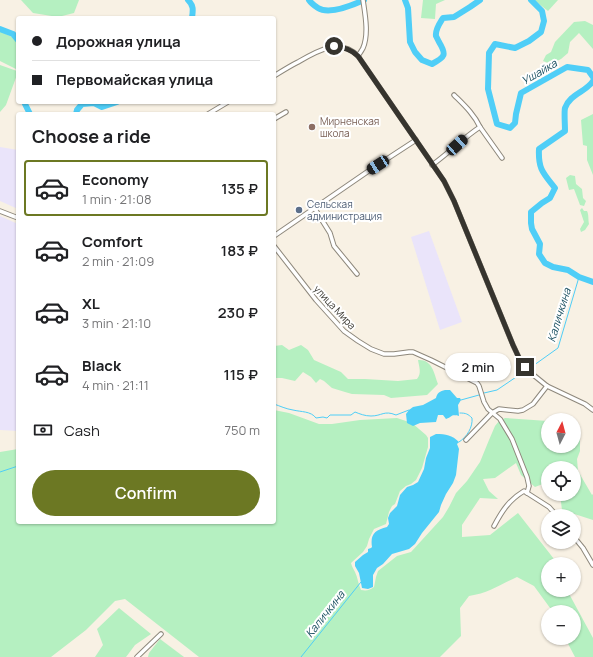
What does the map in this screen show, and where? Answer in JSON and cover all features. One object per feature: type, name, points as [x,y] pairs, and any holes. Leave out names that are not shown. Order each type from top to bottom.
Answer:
[{"type":"street","points":[[358,56],[363,49],[366,27],[362,0]]},
{"type":"street","points":[[276,75],[322,49],[334,46],[348,49],[358,56],[444,181],[454,201],[520,360],[531,373],[546,386],[585,404],[593,410]]},
{"type":"street","points":[[454,95],[473,114],[480,127],[502,158]]},
{"type":"street","points":[[211,112],[225,104]]},
{"type":"street","points":[[276,117],[286,112]]},
{"type":"street","points":[[432,165],[480,127]]},
{"type":"street","points":[[276,235],[416,140]]},
{"type":"street","points":[[315,209],[330,233],[334,246],[357,274]]},
{"type":"street","points":[[0,211],[16,217]]},
{"type":"street","name":"улица Мира","points":[[276,249],[316,300],[344,331],[371,349],[384,354],[413,352],[424,356],[476,383],[479,386],[488,409],[500,419],[512,439],[530,486],[527,493]]},
{"type":"street","points":[[466,440],[496,410],[523,410],[533,404],[546,386]]},
{"type":"street","points":[[494,526],[500,514],[514,497],[524,491],[551,509]]},
{"type":"street","points":[[581,546],[593,565]]},
{"type":"street","points":[[137,657],[161,634]]},
{"type":"shaded area","points":[[0,147],[16,150],[16,208],[0,201]]},
{"type":"shaded area","points":[[0,216],[16,223],[16,431],[0,430]]},
{"type":"shaded area","points":[[429,231],[462,322],[440,330],[411,237]]},
{"type":"green space","points":[[21,0],[79,0],[74,13],[62,16],[52,16],[33,13]]},
{"type":"green space","points":[[423,0],[445,0],[436,4],[435,19],[421,18]]},
{"type":"green space","points":[[534,0],[558,0],[548,11]]},
{"type":"green space","points":[[585,21],[593,25],[593,49],[579,33],[570,42],[568,53],[561,59],[551,64],[543,61],[546,55],[551,52],[555,42],[574,22]]},
{"type":"green space","points":[[0,31],[16,39],[16,69],[0,61]]},
{"type":"green space","points":[[0,65],[16,71],[16,78],[6,105],[0,112]]},
{"type":"green space","points":[[593,114],[593,175],[587,160],[587,146],[583,145],[581,120]]},
{"type":"green space","points":[[570,175],[575,176],[576,184],[582,189],[583,198],[586,201],[584,206],[580,205],[574,189],[569,190],[566,178]]},
{"type":"green space","points":[[582,208],[584,211],[587,211],[589,224],[585,230],[581,232],[580,229],[584,222],[580,210]]},
{"type":"green space","points":[[282,345],[289,350],[301,345],[308,350],[314,360],[341,372],[348,379],[398,381],[417,379],[420,372],[418,360],[423,360],[429,364],[434,371],[438,384],[427,395],[391,398],[384,395],[352,394],[345,392],[332,388],[320,379],[316,383],[311,377],[303,372],[295,381],[276,378],[276,346]]},
{"type":"green space","points":[[276,410],[289,413],[319,424],[397,418],[412,423],[428,438],[428,447],[422,468],[416,480],[400,491],[395,504],[389,512],[386,524],[374,529],[363,552],[351,563],[361,590],[368,590],[374,587],[378,571],[397,556],[411,552],[443,517],[456,493],[467,481],[480,462],[495,426],[499,421],[505,418],[541,421],[541,453],[579,453],[577,461],[541,461],[541,485],[535,487],[521,475],[516,463],[495,478],[483,479],[489,491],[498,499],[480,498],[462,525],[462,537],[490,535],[518,513],[541,542],[541,549],[546,549],[552,557],[541,557],[541,596],[534,586],[517,577],[488,591],[469,596],[460,608],[461,636],[440,657],[199,657],[125,599],[115,601],[86,630],[51,657],[0,657],[0,452],[16,449],[16,524],[276,524]]},
{"type":"green space","points":[[581,476],[592,495],[593,494],[593,520],[581,516],[581,509],[562,509],[561,501],[581,501]]},
{"type":"green space","points":[[542,597],[571,597],[575,605],[548,605]]},
{"type":"green space","points":[[119,608],[151,634],[135,645],[126,657],[95,657],[103,645],[97,629]]},
{"type":"green space","points":[[581,616],[593,638],[593,657],[575,657],[569,645],[581,645]]},
{"type":"green space","points":[[160,639],[184,657],[148,657],[149,653]]},
{"type":"water","points":[[450,390],[457,398],[460,398],[461,400],[458,405],[459,416],[456,415],[446,419],[443,415],[438,415],[436,422],[420,423],[413,426],[407,423],[406,414],[409,410],[436,398],[439,392]]},
{"type":"water","points":[[436,434],[449,435],[459,442],[457,444],[459,449],[456,475],[453,483],[446,494],[439,512],[415,544],[409,549],[392,554],[377,568],[373,575],[373,587],[368,589],[362,588],[355,562],[372,547],[374,533],[387,527],[389,524],[388,518],[390,513],[397,506],[400,495],[407,487],[418,482],[424,469],[430,448],[430,437]]},
{"type":"waterway","name":"Ушайка","points":[[188,0],[193,8],[192,16]]},
{"type":"waterway","name":"Ушайка","points":[[309,0],[318,8],[323,10],[334,10],[364,0]]},
{"type":"waterway","name":"Ушайка","points":[[405,0],[408,8],[410,42],[415,52],[422,60],[432,64],[440,59],[444,53],[436,36],[436,31],[443,18],[454,17],[480,0]]},
{"type":"waterway","name":"Ушайка","points":[[531,0],[542,11],[544,21],[541,32],[529,41],[515,48],[495,44],[489,53],[488,89],[497,124],[510,128],[515,123],[521,93],[567,67],[588,70],[593,77]]},
{"type":"waterway","name":"Ушайка","points":[[0,29],[13,34],[16,38]]},
{"type":"waterway","name":"Ушайка","points":[[593,81],[567,103],[565,108],[565,131],[539,149],[540,166],[555,188],[550,198],[531,212],[532,229],[540,244],[539,254],[545,263],[553,267],[568,270],[579,277],[593,282]]},
{"type":"waterway","name":"Ушайка","points":[[25,104],[29,112]]},
{"type":"waterway","name":"Ушайка","points":[[76,112],[82,104]]},
{"type":"waterway","name":"Ушайка","points":[[96,104],[102,107],[111,104]]},
{"type":"waterway","name":"Каличкина","points":[[530,368],[558,348],[579,277]]},
{"type":"waterway","name":"Каличкина","points":[[484,393],[497,390],[525,371]]},
{"type":"waterway","name":"Каличкина","points":[[461,400],[479,395]]},
{"type":"waterway","points":[[276,405],[288,409],[309,413],[316,418],[327,418],[330,415],[351,415],[355,412],[369,416],[386,413],[396,415],[409,410]]},
{"type":"waterway","name":"Каличкина","points":[[459,442],[469,432],[472,425],[472,418],[460,413]]},
{"type":"waterway","points":[[0,472],[16,467]]},
{"type":"waterway","name":"Каличкина","points":[[301,657],[361,582]]},
{"type":"place","name":"Мирненская школа","points":[[312,127]]},
{"type":"place","name":"Сельская администрация","points":[[299,210]]},
{"type":"route","points":[[334,46],[348,49],[358,56],[444,181],[454,201],[513,345],[525,367]]}]
